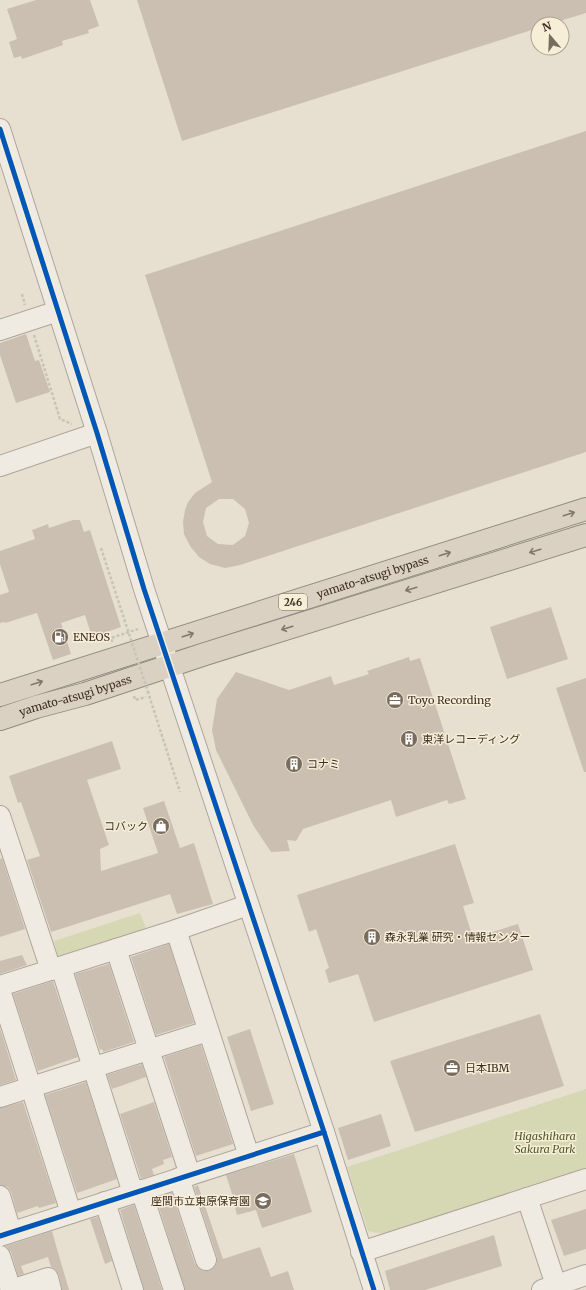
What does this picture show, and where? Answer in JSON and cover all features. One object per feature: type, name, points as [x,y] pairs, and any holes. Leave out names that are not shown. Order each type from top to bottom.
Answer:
[{"type":"highway","name":"yamato-atsugi bypass","points":[[0,695],[586,509]]},
{"type":"highway","name":"yamato-atsugi bypass","points":[[0,719],[36,707],[85,694],[169,666],[586,535]]},
{"type":"street","points":[[0,129],[97,433],[144,589],[324,1132],[374,1290]]},
{"type":"street","points":[[0,330],[58,311]]},
{"type":"street","points":[[0,466],[97,433]]},
{"type":"street","points":[[0,816],[174,1290]]},
{"type":"street","points":[[0,986],[176,930],[248,905]]},
{"type":"street","points":[[176,930],[249,1156]]},
{"type":"street","points":[[116,949],[149,1050],[206,1260]]},
{"type":"street","points":[[0,990],[71,1213]]},
{"type":"street","points":[[0,1097],[208,1031]]},
{"type":"street","points":[[0,1196],[6,1234],[324,1132]]},
{"type":"street","points":[[362,1252],[586,1179]]},
{"type":"street","points":[[527,1198],[549,1287],[586,1275]]},
{"type":"street","points":[[105,1202],[133,1290]]},
{"type":"street","points":[[0,1256],[11,1290],[48,1278],[51,1290]]},
{"type":"path","points":[[30,320],[60,419],[77,426]]},
{"type":"path","points":[[101,548],[180,792]]},
{"type":"path","points":[[127,642],[132,638],[138,629],[138,624]]},
{"type":"path","points":[[122,634],[138,629]]},
{"type":"path","points":[[146,697],[135,700],[134,696],[148,692]]},
{"type":"green space","points":[[140,913],[147,931],[59,961],[54,941]]},
{"type":"green space","name":"Higashihara Sakura Park","points":[[586,1089],[586,1169],[384,1234],[368,1231],[347,1167]]},
{"type":"building","points":[[36,0],[90,0],[99,26],[88,30],[89,33],[62,41],[63,45],[22,59],[21,56],[14,58],[9,42],[17,39],[7,9]]},
{"type":"building","points":[[137,0],[586,0],[586,13],[570,18],[570,16],[530,16],[530,31],[182,141]]},
{"type":"building","points":[[586,131],[586,452],[240,565],[225,568],[210,564],[199,557],[190,546],[184,534],[183,522],[188,502],[195,493],[212,482],[145,275]],"holes":[[[219,499],[233,499],[245,509],[249,523],[245,536],[233,545],[218,544],[207,536],[203,522],[206,508]]]},
{"type":"building","points":[[26,334],[35,361],[39,360],[50,392],[16,403],[0,355],[0,343]]},
{"type":"building","points":[[73,520],[80,520],[84,532],[90,530],[121,627],[92,637],[85,615],[61,623],[71,654],[53,660],[37,613],[5,623],[0,623],[0,595],[9,592],[0,564],[0,551],[35,539],[32,530],[48,524],[49,528]]},
{"type":"building","points":[[551,607],[568,659],[507,679],[490,627]]},
{"type":"building","points":[[409,657],[410,661],[420,658],[466,799],[449,804],[447,800],[396,817],[391,800],[303,829],[296,841],[287,840],[290,851],[271,852],[253,825],[216,750],[212,730],[217,699],[236,672],[289,690],[331,676],[334,685],[369,674],[367,671]]},
{"type":"building","points":[[586,678],[586,772],[584,772],[556,688]]},
{"type":"building","points":[[112,741],[121,769],[87,780],[109,845],[100,849],[101,871],[158,853],[143,808],[164,801],[180,848],[194,843],[213,904],[177,914],[170,894],[51,932],[27,860],[40,856],[21,802],[18,803],[9,776]]},
{"type":"building","name":"森永乳業 研究・情報センター","points":[[455,844],[474,903],[463,906],[473,938],[518,924],[533,970],[374,1022],[358,974],[329,983],[325,970],[329,968],[316,929],[309,932],[297,895]]},
{"type":"building","points":[[2,858],[25,929],[0,937],[0,859]]},
{"type":"building","points":[[169,944],[194,1023],[156,1035],[131,957]]},
{"type":"building","points":[[22,955],[27,965],[0,974],[0,961]]},
{"type":"building","points":[[109,964],[134,1042],[103,1052],[102,1049],[100,1050],[75,974]]},
{"type":"building","points":[[53,981],[78,1057],[38,1071],[13,994]]},
{"type":"building","points":[[540,1014],[564,1086],[415,1132],[390,1061]]},
{"type":"building","points":[[0,1028],[16,1080],[0,1085]]},
{"type":"building","points":[[250,1029],[274,1104],[251,1111],[227,1037]]},
{"type":"building","points":[[201,1045],[233,1144],[196,1156],[164,1057]]},
{"type":"building","points":[[142,1064],[146,1077],[112,1089],[107,1075]]},
{"type":"building","points":[[86,1082],[117,1179],[77,1193],[45,1095]]},
{"type":"building","points":[[23,1102],[56,1203],[39,1208],[38,1206],[17,1213],[8,1187],[0,1185],[0,1108]]},
{"type":"building","points":[[154,1102],[172,1157],[163,1160],[164,1164],[152,1169],[154,1175],[141,1179],[120,1114]]},
{"type":"building","points":[[381,1114],[391,1146],[348,1160],[338,1128]]},
{"type":"building","points":[[294,1154],[312,1212],[262,1228],[256,1210],[237,1215],[226,1175]]},
{"type":"building","points":[[198,1185],[223,1259],[260,1247],[271,1277],[288,1271],[294,1290],[185,1290],[156,1198],[172,1193],[195,1264],[199,1269],[209,1271],[215,1267],[217,1257],[194,1187]]},
{"type":"building","points":[[134,1205],[162,1290],[144,1290],[120,1210]]},
{"type":"building","points":[[586,1209],[586,1249],[564,1256],[551,1220]]},
{"type":"building","points":[[98,1217],[112,1261],[105,1264],[90,1219]]},
{"type":"building","points":[[52,1231],[69,1290],[62,1290],[59,1275],[56,1270],[51,1267],[48,1257],[21,1266],[24,1274],[18,1276],[11,1252],[6,1246]]},
{"type":"building","points":[[494,1235],[502,1266],[425,1290],[390,1290],[385,1271]]},
{"type":"cycle path","points":[[0,129],[97,433],[144,589],[324,1132],[374,1290]]},
{"type":"cycle path","points":[[0,1236],[324,1132]]},
{"type":"place","name":"ENEOS","points":[[60,637]]},
{"type":"place","name":"Toyo Recording","points":[[395,700]]},
{"type":"place","name":"東洋レコーディング","points":[[409,739]]},
{"type":"place","name":"コナミ","points":[[294,764]]},
{"type":"place","name":"コバック","points":[[161,826]]},
{"type":"place","name":"森永乳業 研究・情報センター","points":[[372,937]]},
{"type":"place","name":"日本IBM","points":[[452,1068]]},
{"type":"place","name":"座間市立東原保育園","points":[[263,1201]]}]
